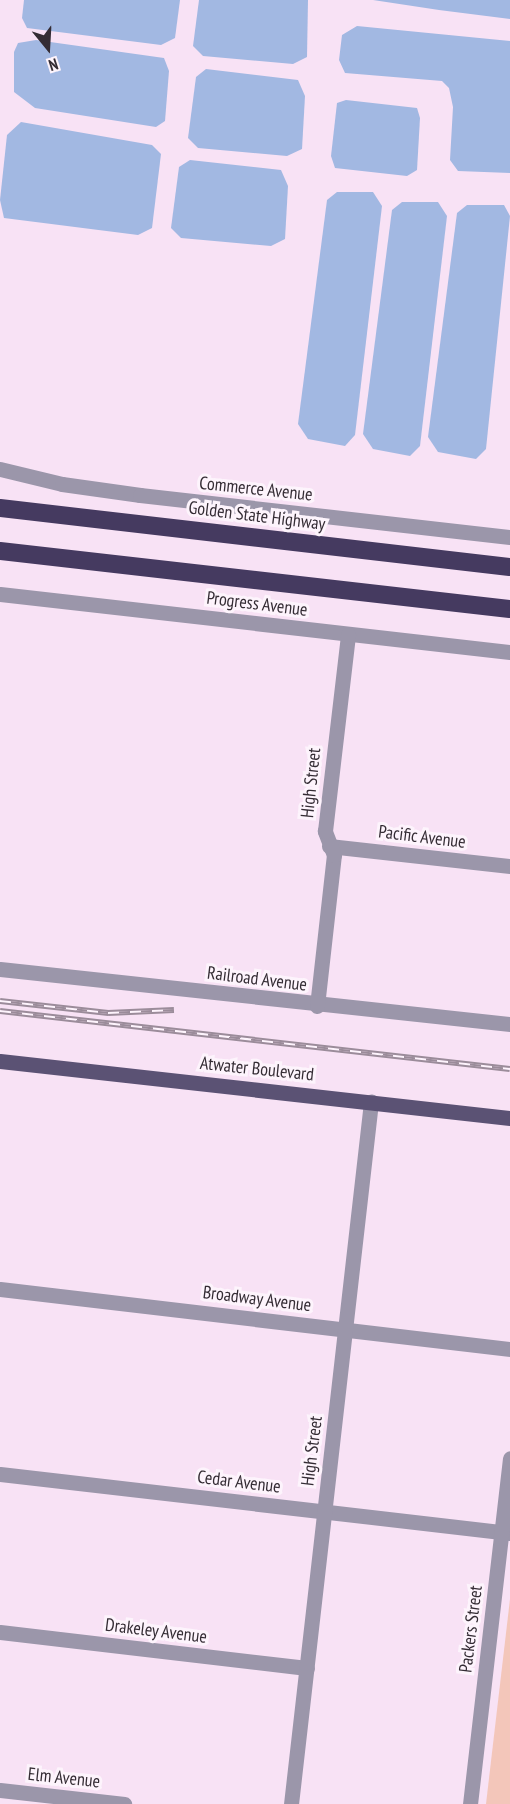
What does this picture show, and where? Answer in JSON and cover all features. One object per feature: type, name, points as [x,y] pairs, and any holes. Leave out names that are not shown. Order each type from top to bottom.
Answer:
[{"type":"highway","name":"Golden State Highway","points":[[0,508],[510,567]]},
{"type":"highway","points":[[0,551],[510,609]]},
{"type":"main road","name":"Atwater Boulevard","points":[[0,1061],[510,1118]]},
{"type":"street","name":"Commerce Avenue","points":[[0,470],[62,484],[140,495],[510,537]]},
{"type":"street","name":"Progress Avenue","points":[[0,594],[510,652]]},
{"type":"street","name":"High Street","points":[[317,1006],[334,855],[325,831],[348,634]]},
{"type":"street","name":"Pacific Avenue","points":[[329,846],[510,866]]},
{"type":"street","name":"Railroad Avenue","points":[[0,969],[317,1006],[510,1024]]},
{"type":"street","name":"High Street","points":[[291,1804],[370,1102]]},
{"type":"street","name":"Broadway Avenue","points":[[0,1289],[510,1349]]},
{"type":"street","name":"Packers Street","points":[[470,1804],[506,1533],[510,1458]]},
{"type":"street","name":"Cedar Avenue","points":[[0,1474],[506,1533]]},
{"type":"street","name":"Drakeley Avenue","points":[[0,1632],[307,1668]]},
{"type":"street","name":"Elm Avenue","points":[[0,1790],[124,1804]]},
{"type":"shaded area","points":[[510,1599],[510,1804],[486,1804]]},
{"type":"water","points":[[24,0],[180,0],[175,38],[161,45],[27,28],[22,18]]},
{"type":"water","points":[[199,0],[308,0],[307,57],[293,64],[203,56],[193,46]]},
{"type":"water","points":[[373,0],[510,0],[510,19],[439,10]]},
{"type":"water","points":[[357,26],[510,41],[510,173],[458,171],[450,160],[453,107],[449,88],[442,81],[345,73],[339,60],[342,35]]},
{"type":"water","points":[[36,40],[164,58],[169,71],[165,121],[156,127],[35,108],[14,92],[14,52],[18,43]]},
{"type":"water","points":[[206,69],[298,80],[305,96],[302,149],[287,156],[198,148],[188,138],[196,77]]},
{"type":"water","points":[[346,100],[417,108],[420,118],[417,170],[407,176],[335,168],[331,156],[337,103]]},
{"type":"water","points":[[21,122],[152,145],[161,154],[152,228],[138,235],[4,218],[0,200],[7,135]]},
{"type":"water","points":[[190,160],[281,170],[288,186],[285,239],[271,246],[181,238],[171,228],[179,167]]},
{"type":"water","points":[[337,192],[373,192],[382,206],[355,435],[345,446],[308,439],[298,424],[327,200]]},
{"type":"water","points":[[402,202],[438,202],[447,216],[420,446],[410,456],[373,449],[363,434],[392,210]]},
{"type":"water","points":[[467,205],[504,205],[510,216],[486,449],[476,459],[438,452],[428,437],[457,213]]},
{"type":"railway","points":[[0,1001],[108,1013],[174,1010]]},
{"type":"railway","points":[[0,1011],[510,1069]]}]
